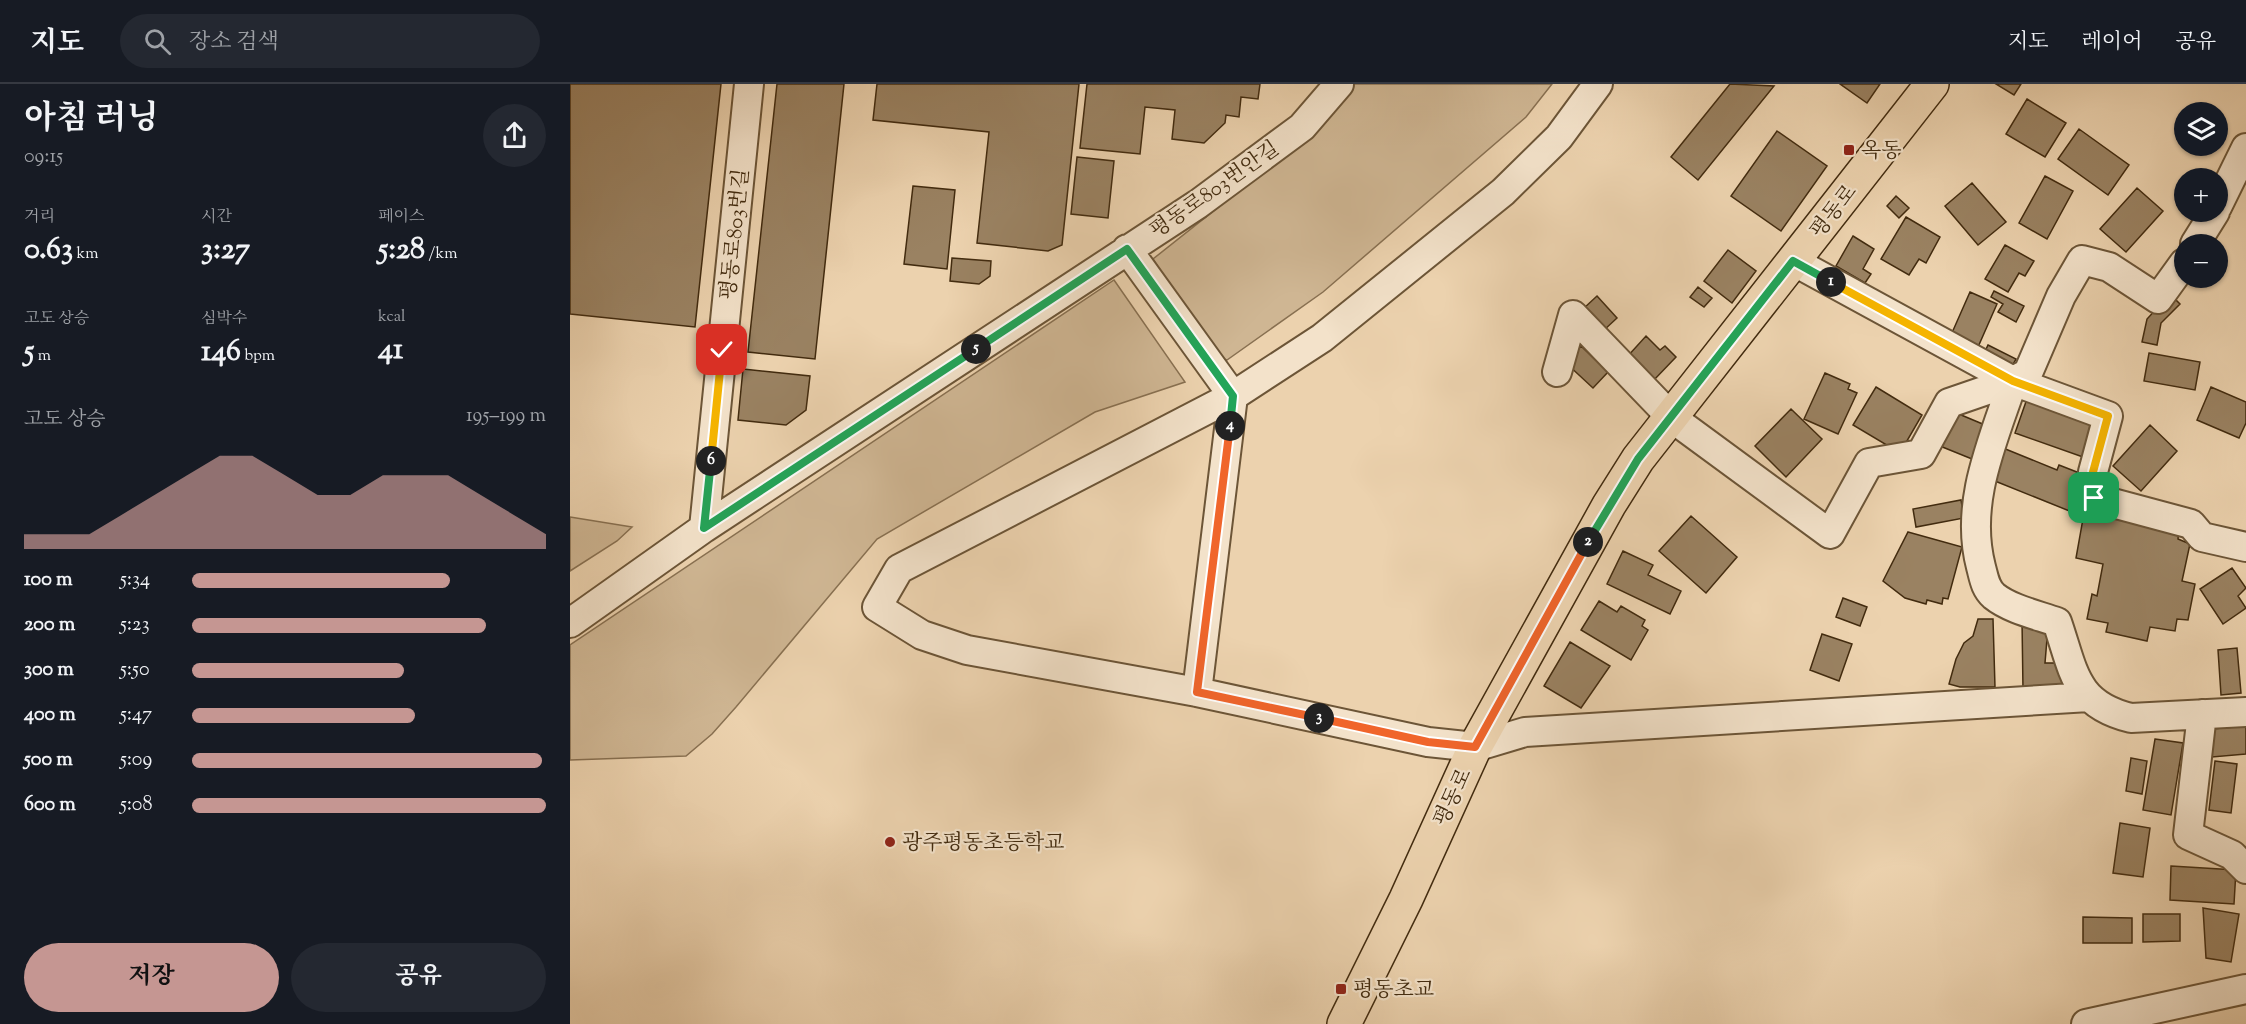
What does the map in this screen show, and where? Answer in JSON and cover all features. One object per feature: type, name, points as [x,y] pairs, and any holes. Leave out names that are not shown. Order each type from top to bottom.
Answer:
[{"type":"main road","name":"평동로","points":[[1344,1024],[1406,898],[1475,747],[1609,505],[1638,459],[1932,84]]},
{"type":"street","name":"평동로803번길","points":[[704,528],[749,84]]},
{"type":"street","name":"평동로803번안길","points":[[570,623],[704,528],[1198,204],[1302,126],[1339,84]]},
{"type":"street","points":[[1598,84],[1559,137],[1503,192],[1322,338],[1233,396],[1093,471],[899,569],[877,607],[922,635],[967,650],[1197,692],[1428,742],[1475,747],[1525,732],[2089,697]]},
{"type":"street","points":[[2228,185],[2246,148]]},
{"type":"street","points":[[1127,249],[1233,396],[1197,692]]},
{"type":"street","points":[[1557,372],[1573,315],[1672,418],[1830,534],[1869,463],[1921,454],[1949,403],[2013,381],[2028,373],[2061,296],[2082,260],[2109,267],[2158,299],[2174,277]]},
{"type":"street","points":[[1793,261],[2013,381],[2108,416],[2093,472],[2094,498],[2191,524],[2202,537],[2246,547]]},
{"type":"street","points":[[2013,381],[1979,483],[1975,518],[1979,561],[1986,586],[1994,596],[2057,622],[2077,679],[2089,697],[2112,713],[2131,718],[2246,712]]},
{"type":"street","points":[[2202,714],[2188,835],[2232,855],[2246,869]]},
{"type":"street","points":[[2086,1024],[2246,989]]},
{"type":"shaded area","points":[[1351,84],[1552,84],[1526,117],[1323,292],[1227,360],[1213,356],[1153,259],[1313,132]]},
{"type":"shaded area","points":[[1114,280],[1185,382],[1095,412],[877,539],[736,707],[712,734],[686,756],[570,760],[570,645]]},
{"type":"shaded area","points":[[570,517],[632,527],[617,541],[570,571]]},
{"type":"building","points":[[570,84],[721,84],[695,327],[570,314]]},
{"type":"building","points":[[777,84],[844,84],[815,359],[748,352]]},
{"type":"building","points":[[877,84],[1079,84],[1062,245],[1048,251],[977,243],[989,132],[873,120]]},
{"type":"building","points":[[1087,84],[1260,84],[1258,99],[1241,97],[1239,117],[1226,115],[1225,123],[1204,143],[1172,139],[1175,110],[1145,107],[1140,154],[1080,148]]},
{"type":"building","points":[[1730,84],[1774,86],[1698,180],[1671,157]]},
{"type":"building","points":[[1840,84],[1880,84],[1867,103]]},
{"type":"building","points":[[1996,84],[2021,84],[2014,95]]},
{"type":"building","points":[[2027,99],[2066,123],[2045,157],[2006,134]]},
{"type":"building","points":[[2079,129],[2129,165],[2108,195],[2058,159]]},
{"type":"building","points":[[1777,131],[1827,166],[1781,231],[1731,196]]},
{"type":"building","points":[[1077,157],[1114,161],[1108,218],[1071,214]]},
{"type":"building","points":[[2045,176],[2073,191],[2047,239],[2019,223]]},
{"type":"building","points":[[1972,183],[2006,222],[1978,245],[1945,206]]},
{"type":"building","points":[[913,186],[955,190],[947,269],[904,264]]},
{"type":"building","points":[[2137,188],[2163,211],[2126,252],[2100,229]]},
{"type":"building","points":[[1896,196],[1909,208],[1899,218],[1887,206]]},
{"type":"building","points":[[1906,217],[1940,237],[1926,263],[1919,259],[1909,275],[1881,259]]},
{"type":"building","points":[[1853,236],[1874,249],[1863,269],[1871,274],[1865,283],[1836,266]]},
{"type":"building","points":[[2005,245],[2034,261],[2025,276],[2019,273],[2008,292],[1985,279]]},
{"type":"building","points":[[1728,250],[1756,271],[1732,303],[1704,281]]},
{"type":"building","points":[[952,258],[991,261],[990,276],[979,284],[950,281]]},
{"type":"building","points":[[1698,287],[1712,298],[1704,307],[1690,297]]},
{"type":"building","points":[[1994,291],[2024,306],[2016,322],[1998,312],[2003,304],[1991,297]]},
{"type":"building","points":[[1970,292],[1997,304],[1978,347],[1951,335]]},
{"type":"building","points":[[2170,294],[2180,304],[2161,323],[2157,345],[2142,342],[2147,319]]},
{"type":"building","points":[[1597,296],[1617,318],[1603,331],[1583,309]]},
{"type":"building","points":[[1646,336],[1660,350],[1665,346],[1676,357],[1653,381],[1627,357]]},
{"type":"building","points":[[1988,345],[2016,359],[2008,373],[1981,360]]},
{"type":"building","points":[[1581,346],[1608,372],[1593,388],[1566,363]]},
{"type":"building","points":[[2149,353],[2200,362],[2195,390],[2144,381]]},
{"type":"building","points":[[743,369],[810,376],[806,410],[786,425],[738,420]]},
{"type":"building","points":[[1825,373],[1850,384],[1848,389],[1857,393],[1838,434],[1804,419]]},
{"type":"building","points":[[1876,387],[1922,415],[1900,453],[1853,425]]},
{"type":"building","points":[[2211,387],[2246,402],[2246,423],[2239,438],[2197,420]]},
{"type":"building","points":[[2028,396],[2096,420],[2083,457],[2015,433]]},
{"type":"building","points":[[1791,409],[1822,439],[1786,477],[1755,446]]},
{"type":"building","points":[[1954,412],[1985,425],[1972,459],[1940,446]]},
{"type":"building","points":[[2150,425],[2177,451],[2141,491],[2113,466]]},
{"type":"building","points":[[2003,448],[2057,470],[2059,465],[2087,476],[2072,512],[1990,479]]},
{"type":"building","points":[[1961,500],[1964,518],[1916,527],[1913,509]]},
{"type":"building","points":[[2086,502],[2179,529],[2178,539],[2190,544],[2182,581],[2195,584],[2188,620],[2177,619],[2175,631],[2150,627],[2147,641],[2106,632],[2108,623],[2087,619],[2092,594],[2097,596],[2103,564],[2076,558]]},
{"type":"building","points":[[1691,516],[1737,557],[1706,593],[1659,551]]},
{"type":"building","points":[[1908,532],[1962,547],[1948,599],[1943,598],[1942,604],[1927,600],[1926,604],[1905,598],[1883,581]]},
{"type":"building","points":[[1623,551],[1653,565],[1648,575],[1681,591],[1670,614],[1607,584]]},
{"type":"building","points":[[2232,568],[2246,588],[2238,596],[2246,608],[2223,624],[2200,589]]},
{"type":"building","points":[[1843,598],[1867,607],[1860,626],[1836,617]]},
{"type":"building","points":[[1599,601],[1617,612],[1621,606],[1645,620],[1642,626],[1648,630],[1631,660],[1581,630]]},
{"type":"building","points":[[1978,619],[1993,619],[1995,687],[1960,687],[1949,684],[1956,659],[1964,643],[1973,636]]},
{"type":"building","points":[[2022,620],[2048,627],[2045,663],[2061,663],[2062,689],[2023,690]]},
{"type":"building","points":[[1822,634],[1852,644],[1839,681],[1810,670]]},
{"type":"building","points":[[1570,642],[1610,666],[1581,708],[1544,686]]},
{"type":"building","points":[[2237,648],[2241,693],[2221,695],[2218,650]]},
{"type":"building","points":[[2246,726],[2246,754],[2212,757],[2211,729]]},
{"type":"building","points":[[2155,739],[2183,743],[2171,815],[2143,810]]},
{"type":"building","points":[[2131,758],[2147,761],[2142,794],[2126,791]]},
{"type":"building","points":[[2215,761],[2237,764],[2231,813],[2209,810]]},
{"type":"building","points":[[2120,823],[2150,828],[2143,877],[2113,873]]},
{"type":"building","points":[[2171,866],[2236,870],[2234,904],[2170,900]]},
{"type":"building","points":[[2203,908],[2239,914],[2231,962],[2206,958]]},
{"type":"building","points":[[2143,914],[2180,914],[2180,941],[2143,942]]},
{"type":"building","points":[[2083,917],[2132,918],[2132,943],[2083,943]]},
{"type":"place","name":"옥동","points":[[1849,150]]},
{"type":"place","name":"광주평동초등학교","points":[[890,842]]},
{"type":"place","name":"평동초교","points":[[1341,989]]},
{"type":"route","points":[[722,350],[704,528],[1127,249],[1233,396],[1197,692],[1428,742],[1475,747],[1609,505],[1638,459],[1793,261],[2013,381],[2108,416],[2093,472],[2094,498]]}]
